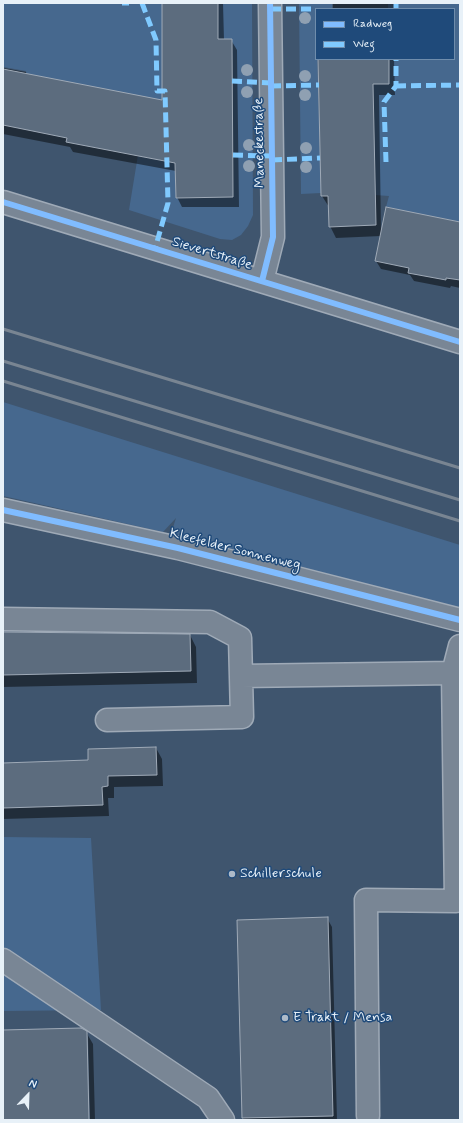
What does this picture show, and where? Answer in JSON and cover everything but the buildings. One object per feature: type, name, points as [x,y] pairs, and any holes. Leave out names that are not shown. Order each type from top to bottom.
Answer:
[{"type":"street","name":"Maneckestraße","points":[[262,281],[273,237],[270,3]]},
{"type":"street","name":"Sievertstraße","points":[[3,202],[460,342]]},
{"type":"street","name":"Kleefelder Sonnenweg","points":[[3,510],[173,546],[460,620]]},
{"type":"street","points":[[3,619],[210,622],[240,638],[242,717],[107,720]]},
{"type":"street","points":[[368,1116],[366,900],[458,902],[453,674],[460,646]]},
{"type":"street","points":[[241,676],[453,674]]},
{"type":"street","points":[[3,960],[208,1098],[223,1120]]},
{"type":"shaded area","points":[[3,3],[162,3],[162,39],[174,78],[176,198],[233,197],[232,40],[218,39],[218,3],[252,3],[253,215],[248,226],[241,235],[232,240],[220,239],[129,210],[138,155],[26,75],[26,71],[3,67]]},
{"type":"shaded area","points":[[299,3],[332,3],[332,8],[315,8],[315,60],[317,60],[321,193],[301,194]]},
{"type":"shaded area","points":[[388,3],[460,3],[460,222],[386,207],[389,196],[375,195],[373,84],[389,84],[389,60],[455,60],[455,8],[388,8]]},
{"type":"shaded area","points":[[3,402],[460,545],[460,629],[165,553],[176,518],[163,532],[3,496]]},
{"type":"shaded area","points":[[3,837],[91,838],[101,1010],[3,1011]]},
{"type":"railway","points":[[3,329],[460,468]]},
{"type":"railway","points":[[3,361],[460,500]]},
{"type":"railway","points":[[3,381],[460,521]]},
{"type":"marked path","points":[[122,3],[129,3]]},
{"type":"marked path","points":[[142,3],[156,40],[157,91],[165,91],[168,203],[155,249]]},
{"type":"marked path","points":[[396,3],[396,8]]},
{"type":"marked path","points":[[271,9],[315,9]]},
{"type":"marked path","points":[[386,162],[384,102],[396,86],[396,60]]},
{"type":"marked path","points":[[232,81],[271,83]]},
{"type":"marked path","points":[[271,86],[319,85]]},
{"type":"marked path","points":[[396,86],[460,85]]},
{"type":"marked path","points":[[233,155],[272,156]]},
{"type":"marked path","points":[[272,160],[320,158]]},
{"type":"cycle path","points":[[262,281],[273,237],[270,3]]},
{"type":"cycle path","points":[[3,202],[460,342]]},
{"type":"cycle path","points":[[3,510],[178,548],[460,620]]},
{"type":"place","name":"Schillerschule","points":[[232,874]]},
{"type":"place","name":"E Trakt / Mensa","points":[[285,1018]]}]
